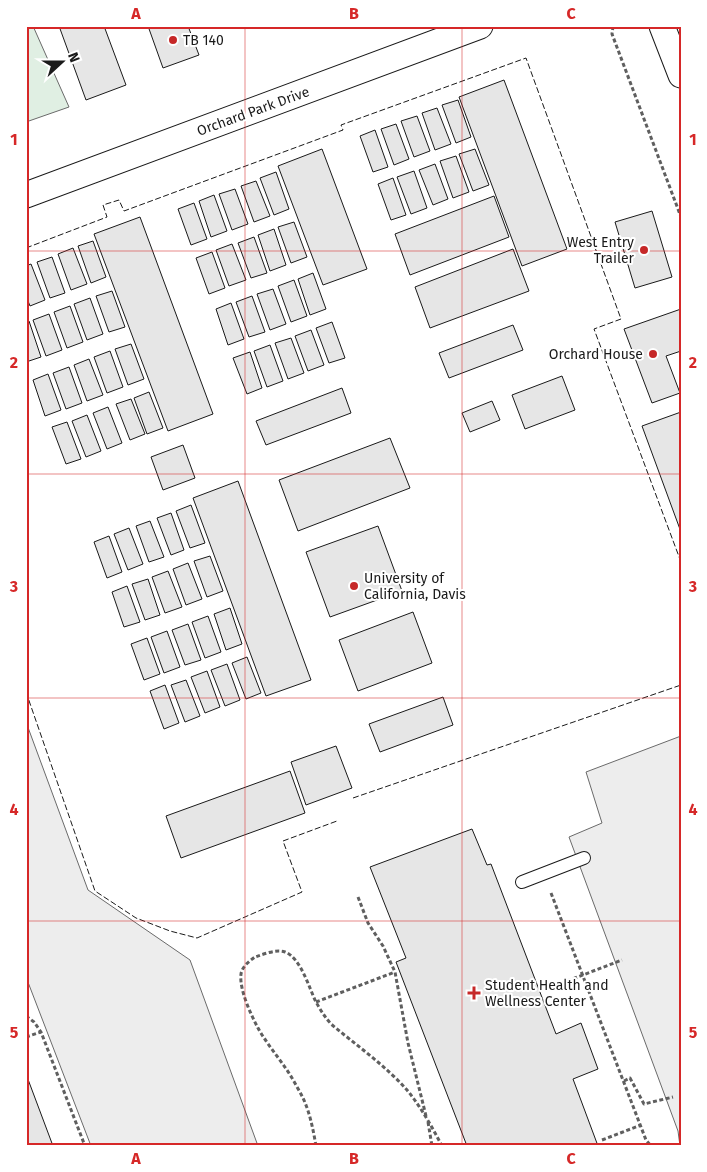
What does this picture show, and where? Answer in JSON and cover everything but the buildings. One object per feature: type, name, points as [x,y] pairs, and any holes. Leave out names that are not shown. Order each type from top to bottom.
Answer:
[{"type":"street","name":"Orchard Park Drive","points":[[26,195],[480,26]]},
{"type":"street","points":[[662,26],[681,75]]},
{"type":"lane","points":[[522,882],[584,858]]},
{"type":"path","points":[[613,26],[612,34],[681,217]]},
{"type":"path","points":[[544,874],[640,1125],[646,1140],[651,1146]]},
{"type":"path","points":[[358,897],[368,923],[395,972],[408,1043],[432,1146]]},
{"type":"path","points":[[316,1146],[313,1127],[303,1099],[292,1078],[258,1028],[246,1002],[242,985],[241,973],[247,962],[277,951],[286,952],[293,958],[300,968],[316,1002],[331,1024],[395,1078],[408,1092],[427,1118],[442,1146]]},
{"type":"path","points":[[549,988],[622,960]]},
{"type":"path","points":[[316,1002],[395,972]]},
{"type":"path","points":[[26,1016],[34,1022],[41,1032],[85,1146]]},
{"type":"path","points":[[26,1037],[41,1032]]},
{"type":"path","points":[[624,1081],[630,1078],[644,1104],[673,1097]]},
{"type":"path","points":[[602,1140],[640,1125]]},
{"type":"green space","points":[[26,26],[33,26],[69,107],[26,122]]},
{"type":"shaded area","points":[[26,722],[88,890],[190,960],[258,1146],[91,1146],[26,977]]},
{"type":"shaded area","points":[[681,736],[680,1146],[678,1131],[569,837],[602,823],[586,772]]},
{"type":"fence","points":[[26,248],[107,217],[103,205],[119,200],[124,211],[343,130],[341,125],[526,58],[621,319],[594,329],[681,562]]},
{"type":"fence","points":[[353,798],[681,685]]},
{"type":"fence","points":[[26,692],[95,891],[136,918],[170,931],[197,938],[302,892],[283,841],[337,821]]},
{"type":"place","name":"TB 140","points":[[173,40]]},
{"type":"place","name":"West Entry Trailer","points":[[644,250]]},
{"type":"place","name":"Orchard House","points":[[653,354]]},
{"type":"place","name":"University of California, Davis","points":[[354,586]]},
{"type":"place","name":"Student Health and Wellness Center","points":[[474,993]]}]
